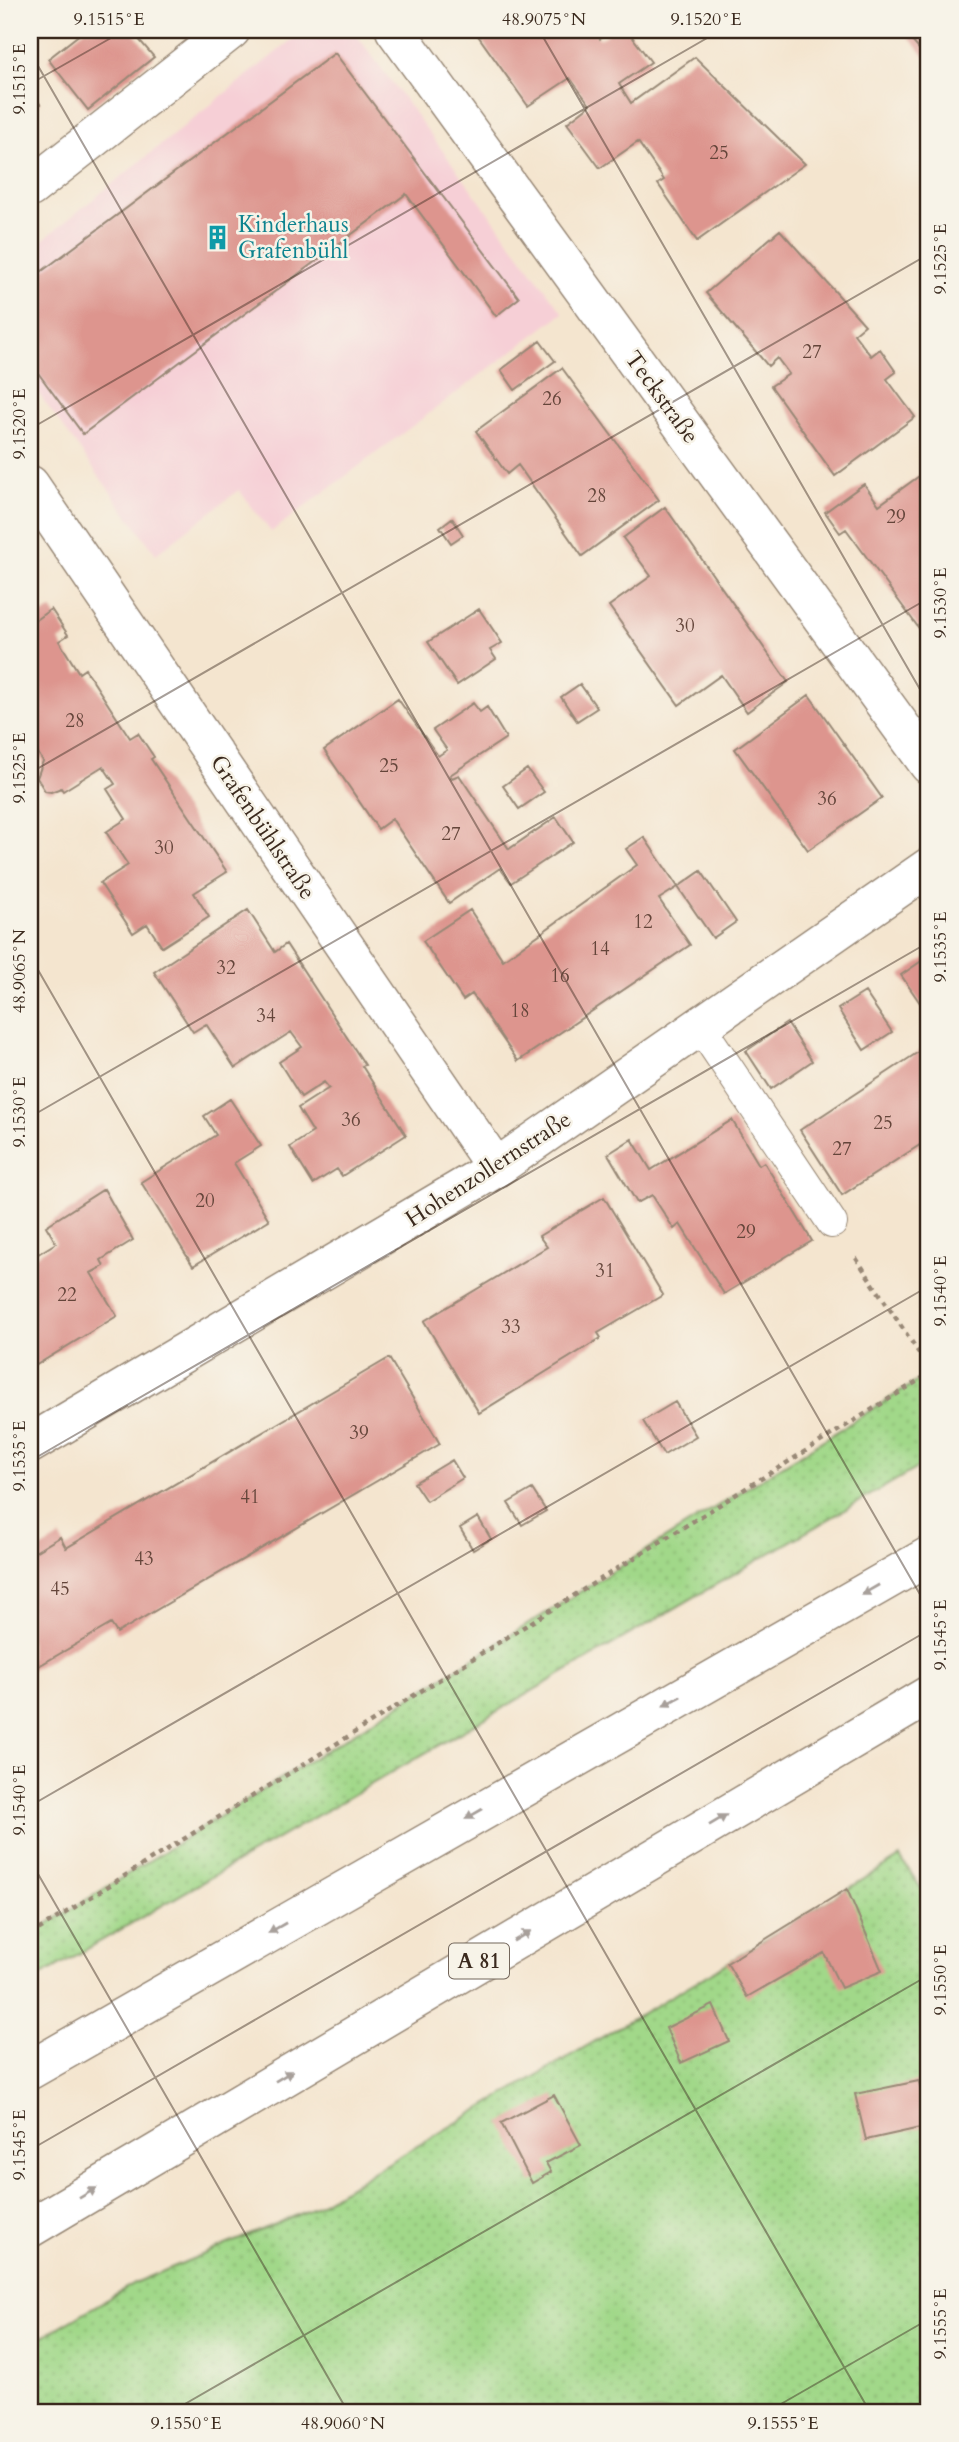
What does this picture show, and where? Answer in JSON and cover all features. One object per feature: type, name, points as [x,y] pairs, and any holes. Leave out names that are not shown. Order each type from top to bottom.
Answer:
[{"type":"main road","points":[[30,188],[231,30]]},
{"type":"main road","name":"Teckstraße","points":[[395,30],[929,765]]},
{"type":"main road","name":"Grafenbühlstraße","points":[[30,485],[496,1168]]},
{"type":"main road","name":"Hohenzollernstraße","points":[[30,1444],[496,1168],[929,867]]},
{"type":"main road","points":[[30,2070],[929,1556]]},
{"type":"main road","name":"A 81","points":[[30,2228],[929,1695]]},
{"type":"lane","points":[[700,1026],[832,1223]]},
{"type":"path","points":[[832,1223],[929,1368]]},
{"type":"path","points":[[30,1934],[929,1374]]},
{"type":"shaded area","points":[[304,30],[353,30],[563,313],[271,532],[239,490],[156,554],[30,382],[30,250]]},
{"type":"green space","points":[[929,1374],[929,1461],[30,1982],[30,1935]]},
{"type":"green space","points":[[900,1857],[929,1900],[929,2412],[30,2412],[30,2344],[135,2283],[307,2211],[714,1971]]},
{"type":"building","points":[[85,30],[131,30],[154,57],[88,110],[48,59]]},
{"type":"building","points":[[474,30],[593,30],[600,39],[613,30],[627,30],[651,62],[619,84],[631,103],[695,57],[805,164],[697,241],[658,184],[664,180],[638,142],[600,168],[567,123],[590,105],[570,78],[528,106]]},
{"type":"building","points":[[902,30],[929,30],[929,62],[919,49]]},
{"type":"building","name":"Kinderhaus Grafenbühl","points":[[335,53],[519,298],[496,316],[406,194],[83,434],[30,362],[30,280]]},
{"type":"building","points":[[30,90],[40,104],[30,113]]},
{"type":"building","points":[[780,230],[865,325],[854,334],[871,356],[880,349],[896,372],[887,379],[915,417],[835,476],[771,386],[789,374],[777,358],[768,366],[706,293]]},
{"type":"building","points":[[540,341],[555,361],[515,390],[501,370]]},
{"type":"building","points":[[562,368],[659,500],[582,556],[518,465],[507,474],[476,431]]},
{"type":"building","points":[[929,469],[929,642],[846,529],[840,533],[825,512],[864,484],[879,505]]},
{"type":"building","points":[[665,507],[788,682],[747,712],[721,675],[679,705],[609,606],[651,576],[623,538]]},
{"type":"building","points":[[452,518],[463,535],[451,543],[440,527]]},
{"type":"building","points":[[51,609],[68,635],[59,641],[79,673],[85,669],[130,738],[138,733],[154,757],[151,759],[227,872],[194,893],[209,917],[162,947],[147,924],[133,933],[100,883],[128,865],[106,832],[126,819],[107,789],[115,784],[103,766],[63,791],[61,788],[51,792],[45,791],[37,778],[43,761],[38,753],[30,759],[30,624]]},
{"type":"building","points":[[479,609],[502,643],[490,650],[496,659],[457,685],[428,642]]},
{"type":"building","points":[[580,684],[597,708],[577,721],[561,697]]},
{"type":"building","points":[[809,695],[882,798],[808,850],[735,749]]},
{"type":"building","points":[[398,699],[438,756],[447,750],[433,730],[473,703],[480,712],[487,707],[506,738],[450,775],[452,778],[459,775],[509,849],[556,817],[573,842],[511,883],[500,868],[449,903],[392,819],[378,829],[324,750]]},
{"type":"building","points":[[527,769],[544,792],[519,809],[503,786]]},
{"type":"building","points":[[644,837],[678,887],[659,899],[690,945],[518,1061],[472,994],[463,1000],[423,941],[470,910],[503,960],[637,865],[626,849]]},
{"type":"building","points":[[701,871],[736,922],[713,938],[678,887]]},
{"type":"building","points":[[248,910],[275,952],[286,944],[365,1065],[362,1066],[406,1135],[342,1176],[337,1169],[313,1184],[290,1147],[313,1132],[298,1108],[329,1088],[324,1082],[301,1097],[279,1062],[302,1047],[291,1032],[235,1068],[206,1024],[193,1032],[154,972]]},
{"type":"building","points":[[929,956],[929,1016],[901,975]]},
{"type":"building","points":[[865,992],[892,1032],[864,1050],[838,1009]]},
{"type":"building","points":[[787,1023],[812,1061],[771,1089],[746,1051]]},
{"type":"building","points":[[929,1045],[929,1139],[842,1195],[800,1130]]},
{"type":"building","points":[[230,1099],[261,1146],[234,1163],[269,1220],[193,1266],[141,1182],[216,1135],[204,1116]]},
{"type":"building","points":[[732,1120],[759,1165],[764,1162],[812,1241],[724,1294],[680,1224],[674,1229],[652,1195],[637,1203],[608,1154],[632,1139],[651,1170]]},
{"type":"building","points":[[104,1189],[133,1240],[101,1260],[104,1266],[91,1273],[117,1316],[33,1367],[30,1361],[30,1259],[56,1243],[46,1226]]},
{"type":"building","points":[[604,1197],[663,1295],[598,1333],[601,1338],[479,1413],[424,1321],[547,1247],[539,1236]]},
{"type":"building","points":[[929,1330],[929,1351],[920,1336]]},
{"type":"building","points":[[389,1358],[440,1444],[117,1633],[111,1624],[30,1671],[30,1555],[60,1537],[66,1548]]},
{"type":"building","points":[[675,1402],[696,1436],[664,1455],[643,1421]]},
{"type":"building","points":[[452,1460],[463,1478],[426,1501],[414,1483]]},
{"type":"building","points":[[532,1489],[546,1511],[522,1525],[508,1503]]},
{"type":"building","points":[[478,1517],[491,1539],[473,1550],[460,1528]]},
{"type":"building","points":[[847,1889],[882,1971],[841,1988],[824,1953],[747,1997],[727,1963]]},
{"type":"building","points":[[713,2005],[729,2041],[681,2063],[666,2028]]},
{"type":"building","points":[[919,2081],[929,2126],[866,2140],[855,2094]]},
{"type":"building","points":[[554,2095],[581,2145],[546,2163],[551,2172],[532,2183],[501,2123]]},
{"type":"place","name":"Kinderhaus Grafenbühl","points":[[218,237]]}]
